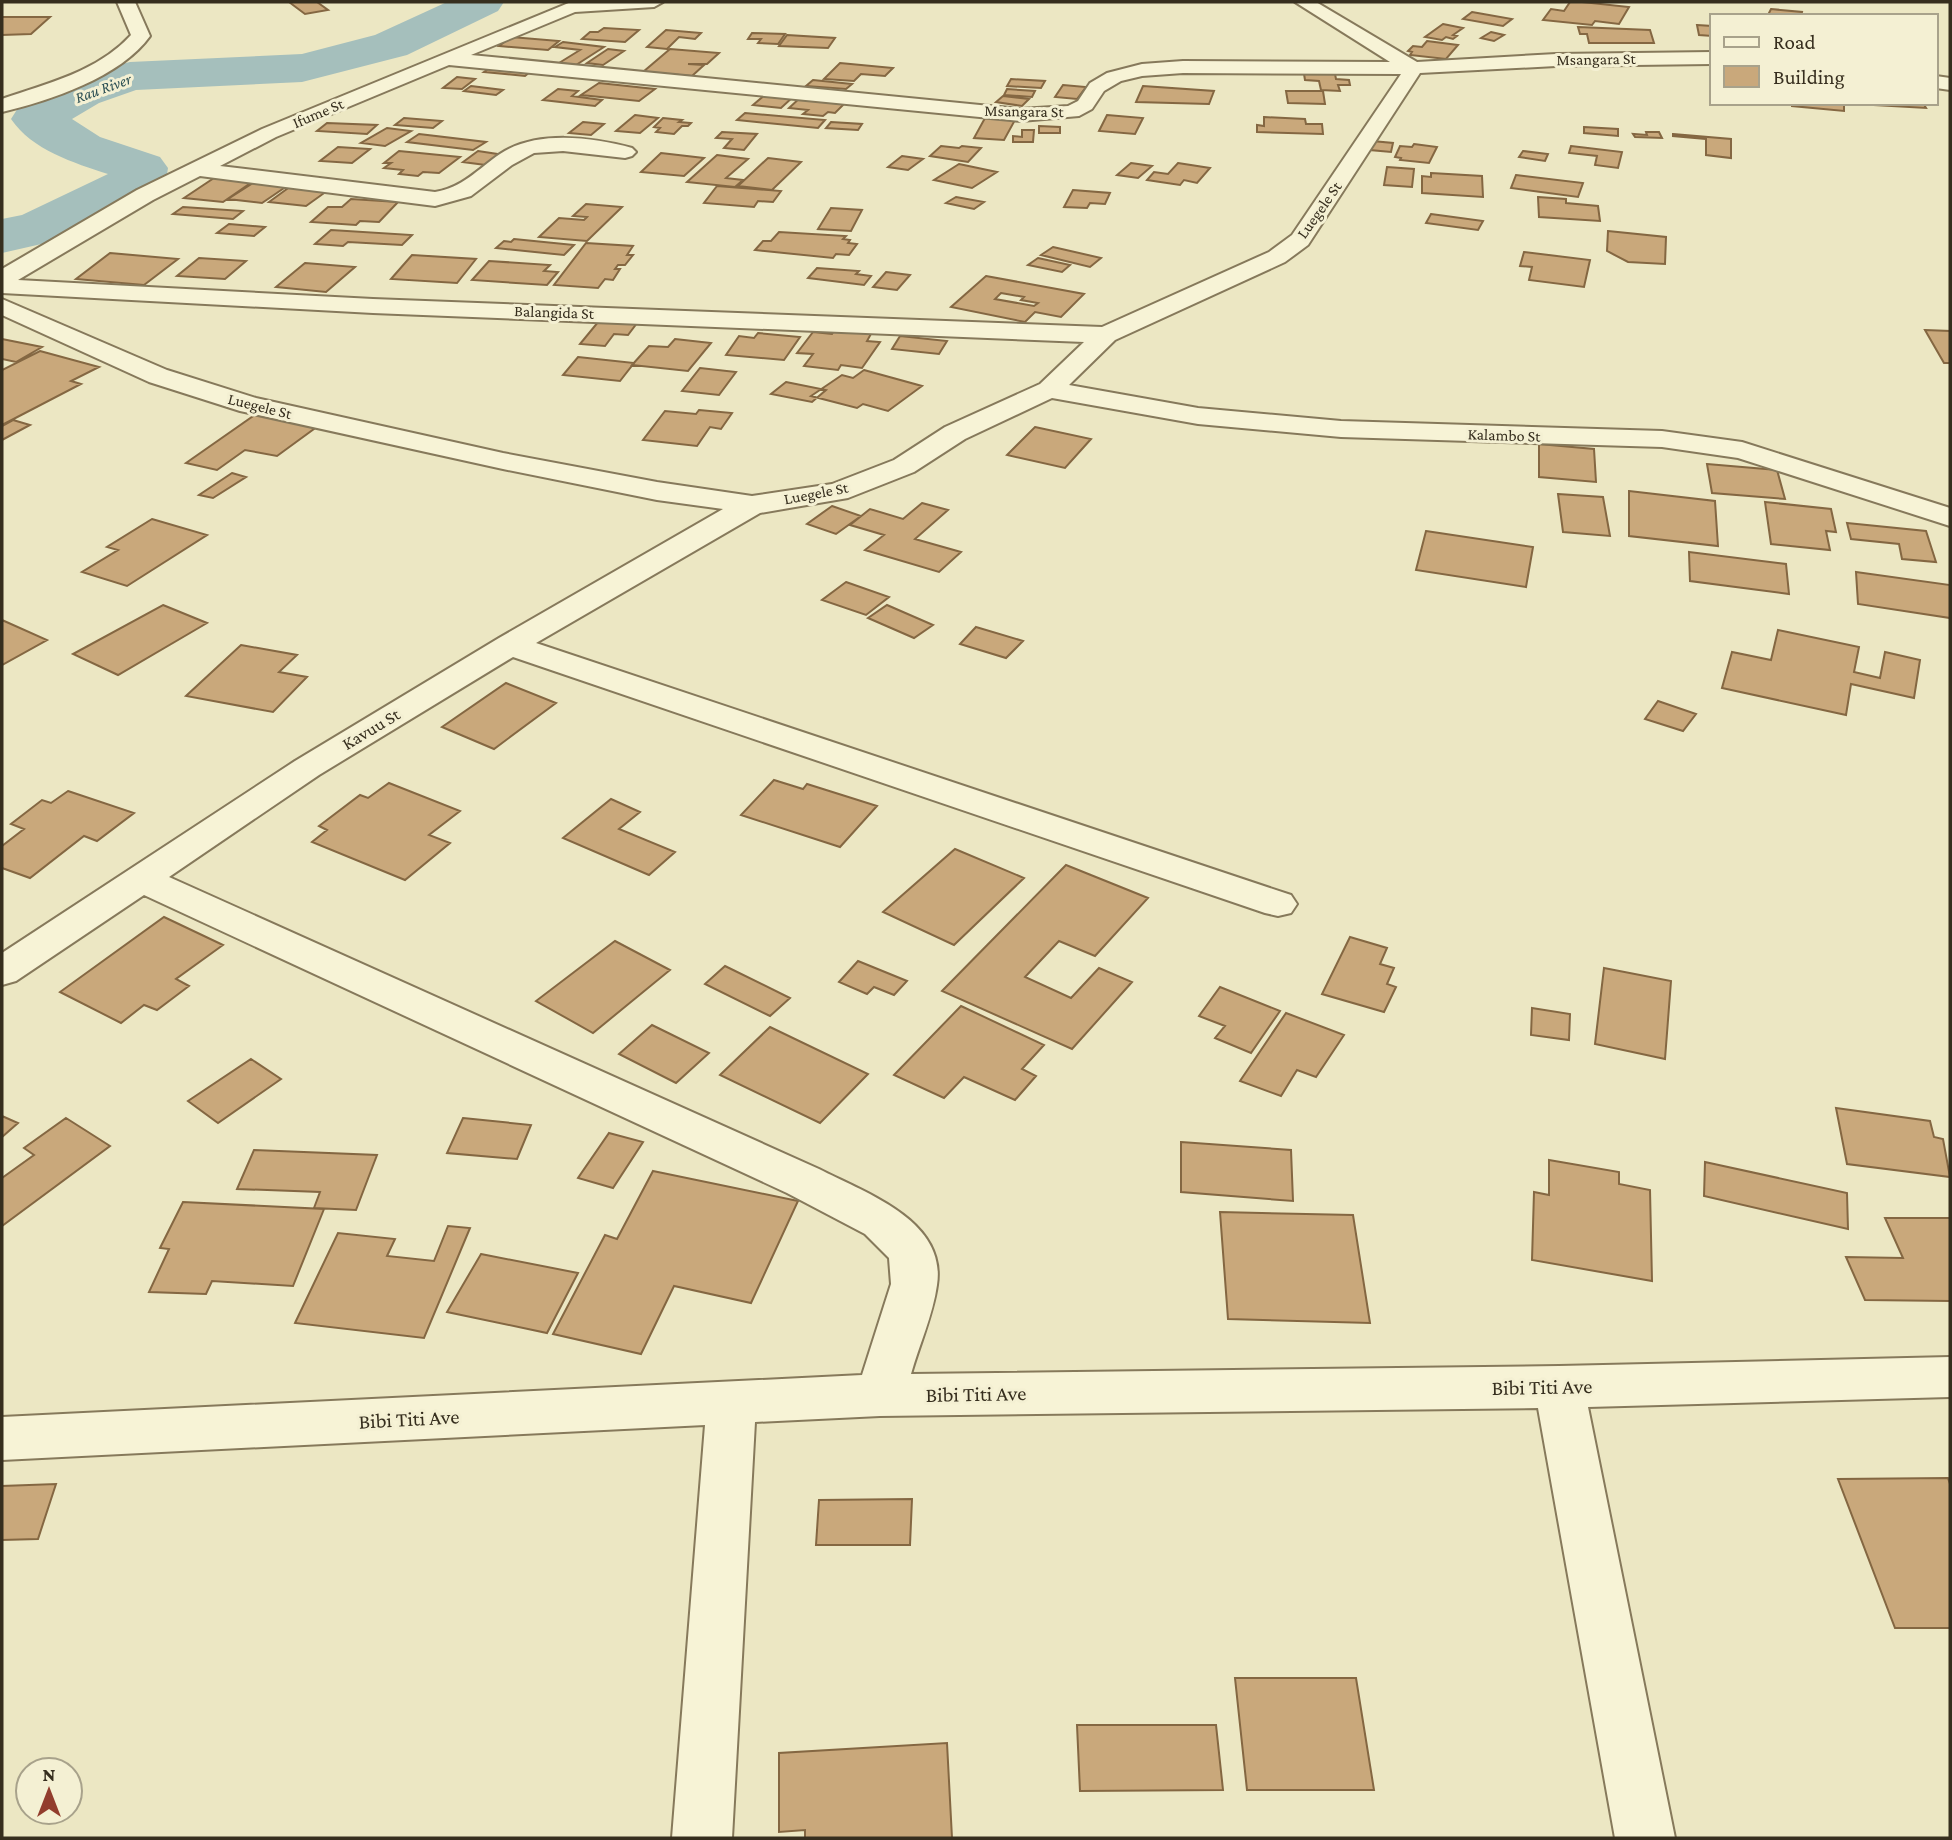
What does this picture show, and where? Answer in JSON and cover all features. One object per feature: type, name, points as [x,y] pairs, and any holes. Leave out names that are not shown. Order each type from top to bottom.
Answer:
[{"type":"street","points":[[2,106],[92,73],[131,50],[141,36],[126,2]]},
{"type":"street","name":"Ifume St","points":[[2,279],[145,195],[269,133],[571,7],[601,3],[654,2]]},
{"type":"street","points":[[1304,2],[1413,68]]},
{"type":"street","name":"Msangara St","points":[[449,59],[1021,115],[1072,112],[1085,105],[1097,87],[1114,77],[1142,70],[1183,66],[1413,68],[1556,60],[1710,58]]},
{"type":"street","name":"Luegele St","points":[[2,306],[158,376],[249,405],[516,464],[657,491],[752,505],[838,492],[904,466],[955,433],[1049,390],[1106,335],[1277,257],[1300,240],[1409,78],[1413,68]]},
{"type":"street","points":[[196,169],[435,200],[461,195],[527,148],[569,147],[625,152]]},
{"type":"street","name":"Balangida St","points":[[2,286],[373,306],[1106,335]]},
{"type":"street","name":"Kalambo St","points":[[1049,390],[1198,416],[1341,429],[1662,439],[1742,450],[1950,517]]},
{"type":"street","name":"Kavuu St","points":[[2,972],[307,768],[510,645],[752,505]]},
{"type":"street","points":[[510,645],[1278,904]]},
{"type":"street","points":[[141,879],[803,1181],[881,1222],[912,1251],[914,1284],[880,1395]]},
{"type":"street","name":"Bibi Titi Ave","points":[[2,1439],[880,1395],[1559,1387],[1950,1377]]},
{"type":"street","points":[[1559,1387],[1645,1838]]},
{"type":"street","points":[[702,1838],[731,1404]]},
{"type":"building","points":[[289,2],[317,2],[328,10],[305,14]]},
{"type":"building","points":[[1570,2],[1629,7],[1619,24],[1595,21],[1592,25],[1543,20],[1551,9],[1564,11]]},
{"type":"building","points":[[1771,9],[1802,12],[1802,14],[1768,14]]},
{"type":"building","points":[[1472,12],[1512,19],[1503,26],[1463,19]]},
{"type":"building","points":[[2,17],[50,17],[31,34],[2,35]]},
{"type":"building","points":[[1443,24],[1463,28],[1453,35],[1457,36],[1453,39],[1425,37]]},
{"type":"building","points":[[1697,25],[1710,26],[1710,36],[1699,35]]},
{"type":"building","points":[[1578,27],[1650,30],[1654,43],[1589,43],[1587,34],[1580,34]]},
{"type":"building","points":[[604,28],[639,30],[625,42],[582,39],[590,32],[598,32]]},
{"type":"building","points":[[666,30],[701,33],[695,39],[679,37],[667,49],[647,47]]},
{"type":"building","points":[[1491,32],[1504,35],[1494,41],[1481,38]]},
{"type":"building","points":[[752,33],[785,34],[778,44],[758,43],[761,39],[748,39]]},
{"type":"building","points":[[787,35],[835,38],[828,48],[779,46]]},
{"type":"building","points":[[511,37],[559,41],[548,50],[499,46]]},
{"type":"building","points":[[1427,41],[1458,45],[1446,59],[1410,55],[1412,52],[1408,51],[1413,46],[1422,47]]},
{"type":"building","points":[[563,42],[604,47],[576,65],[559,63],[580,50],[555,47]]},
{"type":"building","points":[[608,49],[624,51],[603,65],[587,63]]},
{"type":"building","points":[[670,49],[719,53],[707,64],[688,64],[704,65],[692,76],[643,72]]},
{"type":"building","points":[[840,63],[893,68],[885,76],[861,74],[854,81],[824,79]]},
{"type":"building","points":[[490,68],[531,71],[525,76],[484,72]]},
{"type":"building","points":[[1304,74],[1335,74],[1336,79],[1349,80],[1350,85],[1338,85],[1340,91],[1321,90],[1319,81],[1305,80]]},
{"type":"building","points":[[457,77],[475,79],[462,89],[443,88]]},
{"type":"building","points":[[1011,79],[1045,81],[1041,88],[1007,86]]},
{"type":"building","points":[[813,80],[852,84],[846,89],[806,86]]},
{"type":"building","points":[[599,83],[655,89],[639,101],[581,95]]},
{"type":"building","points":[[1063,85],[1086,87],[1077,99],[1055,97]]},
{"type":"building","points":[[471,86],[503,90],[496,95],[464,91]]},
{"type":"building","points":[[1143,86],[1214,91],[1209,104],[1136,102]]},
{"type":"building","points":[[558,89],[578,91],[572,96],[602,100],[595,106],[543,100]]},
{"type":"building","points":[[1007,89],[1035,91],[1032,97],[1004,95]]},
{"type":"building","points":[[1286,91],[1323,91],[1325,104],[1288,103]]},
{"type":"building","points":[[767,93],[794,96],[781,108],[753,105]]},
{"type":"building","points":[[802,96],[848,100],[835,113],[828,112],[823,116],[803,114],[808,110],[789,108]]},
{"type":"building","points":[[1003,96],[1029,99],[1022,106],[996,102]]},
{"type":"building","points":[[1844,105],[1844,111],[1792,106]]},
{"type":"building","points":[[1874,105],[1924,105],[1926,108]]},
{"type":"building","points":[[745,113],[825,120],[818,128],[737,120]]},
{"type":"building","points":[[635,115],[658,118],[640,133],[616,131]]},
{"type":"building","points":[[1107,115],[1143,118],[1135,134],[1099,131]]},
{"type":"building","points":[[1264,117],[1305,119],[1306,124],[1322,124],[1323,134],[1257,132],[1257,125],[1264,126]]},
{"type":"building","points":[[404,118],[442,121],[433,128],[395,125]]},
{"type":"building","points":[[663,118],[691,123],[682,126],[674,134],[656,132],[660,128],[654,127]]},
{"type":"building","points":[[985,118],[1015,120],[1004,140],[974,138]]},
{"type":"building","points":[[583,122],[604,124],[591,135],[569,133]]},
{"type":"building","points":[[831,122],[862,124],[858,130],[826,128]]},
{"type":"building","points":[[327,123],[377,125],[367,134],[317,131]]},
{"type":"building","points":[[1039,126],[1060,127],[1060,133],[1039,133]]},
{"type":"building","points":[[1584,127],[1618,129],[1618,136],[1584,133]]},
{"type":"building","points":[[387,128],[411,131],[385,146],[361,143]]},
{"type":"building","points":[[1022,130],[1034,130],[1033,142],[1013,142],[1013,136],[1022,137]]},
{"type":"building","points":[[722,132],[757,134],[744,150],[724,148],[732,139],[716,138]]},
{"type":"building","points":[[1646,132],[1659,132],[1662,138],[1635,137],[1633,134],[1647,135]]},
{"type":"building","points":[[419,134],[486,142],[473,150],[407,142]]},
{"type":"building","points":[[1673,134],[1731,139],[1731,158],[1706,155],[1706,139]]},
{"type":"building","points":[[1372,141],[1393,143],[1391,152],[1370,150]]},
{"type":"building","points":[[1414,144],[1437,147],[1429,163],[1395,157],[1400,146],[1412,147]]},
{"type":"building","points":[[941,146],[981,148],[968,162],[930,156]]},
{"type":"building","points":[[1571,146],[1622,152],[1618,168],[1595,165],[1597,156],[1569,153]]},
{"type":"building","points":[[338,147],[370,149],[352,163],[320,161]]},
{"type":"building","points":[[399,151],[460,157],[439,173],[423,172],[418,176],[399,174],[403,170],[384,168],[391,163],[384,163]]},
{"type":"building","points":[[478,151],[504,155],[493,166],[463,162]]},
{"type":"building","points":[[1523,151],[1548,154],[1545,161],[1519,157]]},
{"type":"building","points":[[661,153],[704,158],[684,176],[641,172]]},
{"type":"building","points":[[717,155],[748,159],[726,178],[743,180],[735,187],[687,182]]},
{"type":"building","points":[[902,156],[923,159],[908,170],[888,167]]},
{"type":"building","points":[[768,158],[801,162],[772,190],[738,186]]},
{"type":"building","points":[[1131,163],[1152,166],[1138,178],[1117,175]]},
{"type":"building","points":[[1178,163],[1210,168],[1197,183],[1184,180],[1180,185],[1147,180],[1154,172],[1168,174]]},
{"type":"building","points":[[959,164],[997,172],[972,188],[934,180]]},
{"type":"building","points":[[1387,167],[1414,169],[1412,187],[1384,185]]},
{"type":"building","points":[[1431,173],[1482,176],[1483,197],[1422,193],[1422,176],[1431,177]]},
{"type":"building","points":[[1516,175],[1583,183],[1578,197],[1511,188]]},
{"type":"building","points":[[214,178],[252,182],[223,202],[184,198]]},
{"type":"building","points":[[253,183],[287,186],[262,203],[228,199]]},
{"type":"building","points":[[291,186],[327,191],[306,206],[269,202]]},
{"type":"building","points":[[717,186],[781,191],[773,202],[758,201],[754,207],[704,203]]},
{"type":"building","points":[[1073,190],[1110,193],[1105,204],[1090,203],[1087,208],[1064,207]]},
{"type":"building","points":[[956,197],[984,202],[974,209],[946,203]]},
{"type":"building","points":[[1538,197],[1566,199],[1566,203],[1598,206],[1600,221],[1539,217]]},
{"type":"building","points":[[351,199],[398,202],[379,222],[360,221],[356,225],[311,222],[328,207],[342,207]]},
{"type":"building","points":[[586,204],[622,207],[587,241],[539,237],[559,218],[584,220],[587,217],[573,216]]},
{"type":"building","points":[[183,207],[243,211],[233,219],[173,214]]},
{"type":"building","points":[[831,208],[862,210],[851,231],[818,229]]},
{"type":"building","points":[[1431,214],[1483,221],[1478,230],[1426,223]]},
{"type":"building","points":[[229,224],[265,227],[254,236],[217,233]]},
{"type":"building","points":[[331,230],[412,235],[402,245],[348,242],[343,246],[315,244]]},
{"type":"building","points":[[1608,231],[1666,237],[1665,264],[1628,262],[1607,251]]},
{"type":"building","points":[[779,232],[846,236],[843,239],[850,240],[848,243],[857,244],[849,255],[836,254],[833,258],[755,250],[763,241],[771,241]]},
{"type":"building","points":[[514,239],[574,245],[564,255],[496,248],[504,241],[511,242]]},
{"type":"building","points":[[586,243],[633,246],[627,255],[633,255],[625,265],[618,265],[615,269],[620,269],[613,280],[605,279],[598,288],[554,285]]},
{"type":"building","points":[[1053,247],[1101,258],[1090,267],[1041,255]]},
{"type":"building","points":[[1524,252],[1590,260],[1584,287],[1529,280],[1532,267],[1520,266]]},
{"type":"building","points":[[110,253],[178,259],[144,285],[76,279]]},
{"type":"building","points":[[412,255],[476,259],[457,283],[391,279]]},
{"type":"building","points":[[199,258],[246,261],[225,279],[177,276]]},
{"type":"building","points":[[1038,258],[1070,265],[1062,272],[1028,265]]},
{"type":"building","points":[[489,261],[550,265],[544,271],[558,272],[547,285],[472,280]]},
{"type":"building","points":[[305,263],[355,267],[326,292],[276,287]]},
{"type":"building","points":[[817,268],[859,271],[856,274],[871,276],[864,285],[808,278]]},
{"type":"building","points":[[886,272],[910,275],[897,290],[873,287]]},
{"type":"building","points":[[986,276],[1084,294],[1061,317],[1035,312],[1025,322],[951,307]],"holes":[[[1001,293],[1024,297],[1021,300],[1038,303],[1034,306],[995,299]]]},
{"type":"building","points":[[603,316],[640,319],[628,335],[614,334],[605,346],[580,344]]},
{"type":"building","points":[[836,328],[872,332],[867,341],[880,342],[862,368],[841,365],[838,370],[804,366],[813,354],[797,353],[813,332],[832,334]]},
{"type":"building","points":[[1925,330],[1950,331],[1950,363],[1944,363]]},
{"type":"building","points":[[758,333],[800,337],[784,360],[726,355],[739,336],[754,338]]},
{"type":"building","points":[[900,336],[947,341],[939,354],[892,349]]},
{"type":"building","points":[[2,339],[42,347],[16,362],[2,359]]},
{"type":"building","points":[[675,339],[711,343],[688,371],[632,365],[649,346],[668,347]]},
{"type":"building","points":[[40,351],[99,367],[71,381],[81,384],[2,425],[2,370]]},
{"type":"building","points":[[578,357],[634,363],[620,381],[563,375]]},
{"type":"building","points":[[700,368],[736,372],[719,395],[682,391]]},
{"type":"building","points":[[864,370],[922,386],[888,411],[863,404],[857,408],[811,396],[842,375],[853,378]]},
{"type":"building","points":[[786,382],[826,390],[812,402],[771,394]]},
{"type":"building","points":[[699,410],[732,413],[721,429],[710,427],[697,446],[643,440],[665,411],[696,414]]},
{"type":"building","points":[[256,414],[318,426],[277,456],[245,450],[217,470],[186,463]]},
{"type":"building","points":[[13,420],[30,425],[2,440],[2,426]]},
{"type":"building","points":[[1035,427],[1091,439],[1065,468],[1007,455]]},
{"type":"building","points":[[1539,444],[1594,449],[1596,482],[1539,477]]},
{"type":"building","points":[[1707,464],[1777,470],[1785,499],[1712,493]]},
{"type":"building","points":[[232,473],[246,477],[213,498],[199,495]]},
{"type":"building","points":[[1629,491],[1715,501],[1718,546],[1629,536]]},
{"type":"building","points":[[1558,494],[1603,497],[1610,536],[1563,532]]},
{"type":"building","points":[[1765,502],[1831,509],[1836,532],[1826,531],[1830,550],[1771,544]]},
{"type":"building","points":[[922,503],[948,510],[915,539],[961,552],[939,572],[865,550],[884,535],[850,525],[870,509],[903,519]]},
{"type":"building","points":[[832,506],[861,516],[836,534],[807,524]]},
{"type":"building","points":[[152,519],[207,535],[127,586],[82,572],[118,550],[107,547]]},
{"type":"building","points":[[1847,523],[1926,531],[1936,562],[1902,559],[1899,544],[1851,539]]},
{"type":"building","points":[[1426,531],[1533,547],[1526,587],[1416,570]]},
{"type":"building","points":[[1689,552],[1786,564],[1789,594],[1690,581]]},
{"type":"building","points":[[1856,572],[1950,585],[1950,618],[1858,604]]},
{"type":"building","points":[[846,582],[889,597],[866,615],[822,600]]},
{"type":"building","points":[[163,605],[207,623],[118,675],[73,654]]},
{"type":"building","points":[[887,605],[933,625],[914,638],[868,618]]},
{"type":"building","points":[[2,620],[47,640],[2,665]]},
{"type":"building","points":[[976,627],[1023,641],[1006,658],[960,644]]},
{"type":"building","points":[[1778,630],[1859,647],[1854,672],[1880,678],[1885,652],[1920,660],[1914,698],[1851,684],[1846,715],[1722,688],[1732,652],[1771,660]]},
{"type":"building","points":[[241,645],[297,655],[279,672],[307,677],[273,712],[186,696]]},
{"type":"building","points":[[506,683],[556,703],[494,749],[442,727]]},
{"type":"building","points":[[1658,701],[1696,714],[1683,731],[1645,719]]},
{"type":"building","points":[[774,780],[803,789],[807,784],[877,806],[840,847],[741,815]]},
{"type":"building","points":[[389,783],[460,811],[429,835],[450,843],[405,880],[312,842],[327,830],[319,826],[360,795],[368,798]]},
{"type":"building","points":[[68,791],[134,813],[97,841],[84,836],[30,878],[2,868],[2,846],[24,829],[11,824],[42,800],[51,803]]},
{"type":"building","points":[[611,799],[640,812],[619,829],[675,852],[649,875],[563,838]]},
{"type":"building","points":[[955,849],[1024,878],[954,945],[883,912]]},
{"type":"building","points":[[1066,865],[1148,898],[1095,956],[1059,941],[1025,977],[1071,998],[1099,968],[1132,982],[1072,1049],[942,991]]},
{"type":"building","points":[[164,917],[223,945],[176,979],[189,986],[157,1010],[144,1005],[121,1023],[60,992]]},
{"type":"building","points":[[1350,937],[1387,948],[1380,964],[1394,968],[1387,984],[1396,987],[1384,1012],[1322,994]]},
{"type":"building","points":[[615,941],[670,970],[593,1033],[536,1001]]},
{"type":"building","points":[[858,961],[907,981],[894,995],[874,987],[867,994],[839,982]]},
{"type":"building","points":[[725,966],[790,998],[770,1016],[705,984]]},
{"type":"building","points":[[1604,968],[1671,981],[1665,1059],[1595,1044]]},
{"type":"building","points":[[1220,987],[1280,1011],[1251,1053],[1215,1038],[1225,1026],[1199,1016]]},
{"type":"building","points":[[961,1006],[1044,1045],[1022,1069],[1036,1076],[1015,1100],[964,1077],[944,1098],[894,1075]]},
{"type":"building","points":[[1532,1008],[1570,1014],[1569,1040],[1531,1035]]},
{"type":"building","points":[[1286,1013],[1344,1035],[1316,1077],[1297,1070],[1281,1096],[1240,1081]]},
{"type":"building","points":[[652,1025],[709,1053],[676,1083],[619,1054]]},
{"type":"building","points":[[770,1027],[868,1074],[820,1123],[720,1075]]},
{"type":"building","points":[[251,1059],[281,1079],[218,1123],[188,1101]]},
{"type":"building","points":[[1836,1108],[1930,1121],[1934,1137],[1943,1139],[1950,1177],[1847,1164]]},
{"type":"building","points":[[2,1116],[18,1123],[2,1137]]},
{"type":"building","points":[[66,1118],[110,1146],[2,1226],[2,1178],[34,1155],[24,1148]]},
{"type":"building","points":[[463,1118],[531,1125],[517,1159],[447,1153]]},
{"type":"building","points":[[609,1133],[643,1142],[613,1188],[578,1178]]},
{"type":"building","points":[[1181,1142],[1291,1150],[1293,1201],[1181,1192]]},
{"type":"building","points":[[254,1150],[377,1155],[356,1210],[314,1208],[320,1192],[237,1189]]},
{"type":"building","points":[[1549,1160],[1619,1172],[1619,1184],[1650,1190],[1652,1281],[1532,1260],[1534,1192],[1549,1195]]},
{"type":"building","points":[[1705,1162],[1847,1193],[1848,1229],[1704,1196]]},
{"type":"building","points":[[653,1171],[798,1201],[751,1303],[674,1286],[641,1354],[553,1334],[605,1235],[617,1239]]},
{"type":"building","points":[[183,1202],[324,1209],[293,1286],[212,1281],[206,1294],[149,1292],[169,1249],[160,1248]]},
{"type":"building","points":[[1220,1212],[1353,1215],[1370,1323],[1228,1319]]},
{"type":"building","points":[[1885,1218],[1950,1218],[1950,1301],[1865,1300],[1846,1257],[1903,1258]]},
{"type":"building","points":[[448,1226],[470,1228],[424,1338],[295,1323],[338,1233],[395,1239],[387,1256],[434,1261]]},
{"type":"building","points":[[481,1254],[578,1273],[547,1333],[447,1312]]},
{"type":"building","points":[[1948,1478],[1950,1628],[1895,1628],[1838,1479]]},
{"type":"building","points":[[56,1484],[38,1539],[2,1540],[2,1486]]},
{"type":"building","points":[[912,1499],[910,1545],[816,1545],[819,1500]]},
{"type":"building","points":[[1235,1678],[1356,1678],[1374,1790],[1247,1790]]},
{"type":"building","points":[[1077,1725],[1216,1725],[1223,1790],[1080,1791]]},
{"type":"building","points":[[947,1743],[952,1838],[805,1838],[805,1830],[779,1832],[779,1753]]},
{"type":"waterway","name":"Rau River","points":[[2,236],[39,228],[139,180],[141,168],[82,148],[36,119],[82,93],[130,76],[302,68],[391,45],[482,2]]}]
